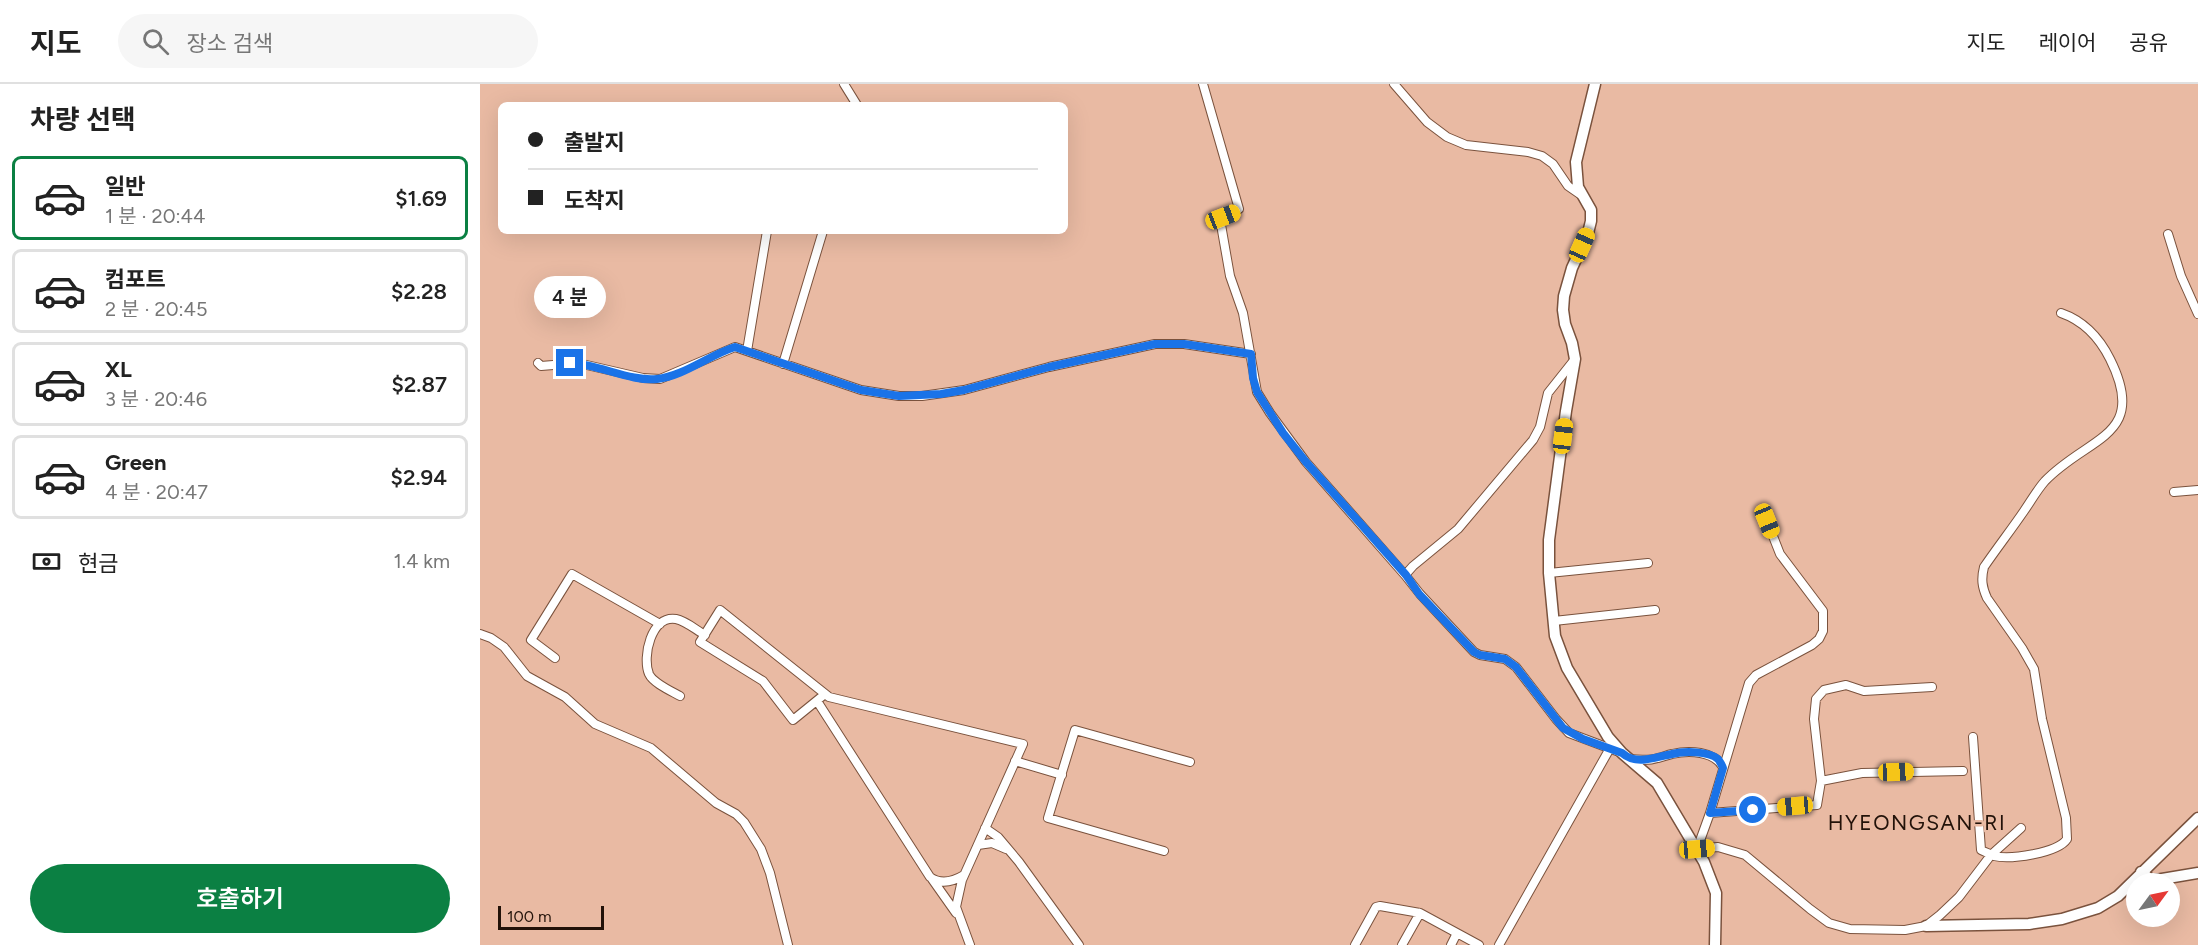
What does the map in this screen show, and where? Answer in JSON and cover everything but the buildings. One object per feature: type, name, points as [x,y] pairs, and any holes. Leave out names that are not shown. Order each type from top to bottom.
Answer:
[{"type":"main road","points":[[1595,84],[1576,153],[1576,180],[1591,210],[1591,221],[1572,268],[1564,296],[1564,324],[1572,343],[1575,359],[1548,549],[1554,621],[1558,646],[1567,668],[1608,737],[1625,756],[1657,783],[1697,849],[1712,879],[1716,893],[1715,945]]},
{"type":"main road","points":[[1926,926],[2029,924],[2082,914],[2098,908],[2113,900],[2198,818]]},
{"type":"main road","points":[[2141,872],[2150,879],[2157,880],[2198,873]]},
{"type":"street","points":[[844,84],[855,102]]},
{"type":"street","points":[[1203,84],[1239,209],[1220,219],[1230,276],[1243,313],[1257,392],[1279,427],[1306,462],[1406,575],[1419,594],[1474,652],[1505,659],[1516,667],[1569,733],[1625,756],[1645,760],[1672,754],[1709,755],[1719,760],[1723,768]]},
{"type":"street","points":[[1394,84],[1427,122],[1446,137],[1466,145],[1528,152],[1542,156],[1553,164],[1569,186],[1583,196]]},
{"type":"street","points":[[747,351],[766,234]]},
{"type":"street","points":[[783,364],[822,234]]},
{"type":"street","points":[[2168,234],[2181,276],[2198,314]]},
{"type":"street","points":[[1973,737],[1981,850],[1996,856],[2025,855],[2059,848],[2067,839],[2066,818],[2042,719],[2034,669],[1987,598],[1982,583],[1984,567],[2039,489],[2060,468],[2109,433],[2121,413],[2123,392],[2121,382],[2108,354],[2091,330],[2061,313]]},
{"type":"street","points":[[538,363],[541,366],[578,363],[643,378],[660,379],[735,347],[861,390],[899,396],[941,394],[964,390],[1049,367],[1155,344],[1184,344],[1251,354]]},
{"type":"street","points":[[1406,575],[1413,566],[1458,529],[1533,440],[1540,427],[1548,393],[1575,359]]},
{"type":"street","points":[[2174,492],[2198,490]]},
{"type":"street","points":[[1767,521],[1780,554],[1823,611],[1823,631],[1812,645],[1756,675],[1749,683],[1697,849],[1718,847],[1745,855],[1829,923],[1850,928],[1905,930],[1926,926],[1959,897],[1991,855],[2021,828]]},
{"type":"street","points":[[1549,573],[1648,563]]},
{"type":"street","points":[[555,658],[531,640],[572,574],[660,624]]},
{"type":"street","points":[[825,694],[793,720],[763,681],[700,642],[720,610],[832,698],[1023,744],[965,874],[956,901],[959,917],[970,945]]},
{"type":"street","points":[[1554,621],[1655,610]]},
{"type":"street","points":[[680,696],[649,674],[647,658],[650,639],[655,629],[669,619],[675,619],[705,635]]},
{"type":"street","points":[[480,634],[504,647],[527,676],[565,697],[595,724],[651,747],[716,803],[736,814],[744,822],[760,849],[770,873],[788,945]]},
{"type":"street","points":[[1710,813],[1817,805],[1821,781],[1814,720],[1815,699],[1824,690],[1846,685],[1864,691],[1932,687]]},
{"type":"street","points":[[817,701],[930,877],[959,917]]},
{"type":"street","points":[[1164,851],[1048,818],[1075,730],[1190,762]]},
{"type":"street","points":[[1499,945],[1609,750]]},
{"type":"street","points":[[1015,761],[1062,775]]},
{"type":"street","points":[[1821,781],[1862,773],[1963,771]]},
{"type":"street","points":[[985,828],[998,837],[1026,871],[1079,945]]},
{"type":"street","points":[[978,845],[992,843],[1006,849]]},
{"type":"street","points":[[930,877],[941,882],[957,879],[965,874]]},
{"type":"street","points":[[1355,945],[1376,907],[1380,906],[1420,913],[1479,945]]},
{"type":"street","points":[[1402,945],[1420,913]]},
{"type":"street","points":[[1451,945],[1457,933]]},
{"type":"district","name":"HYEONGSAN-RI","points":[[1917,822]]},
{"type":"route","points":[[570,363],[591,365],[651,380],[660,379],[735,347],[861,390],[899,396],[922,396],[964,390],[1049,367],[1155,344],[1184,344],[1251,354],[1257,392],[1283,433],[1406,575],[1419,594],[1474,652],[1480,655],[1500,657],[1516,667],[1569,733],[1622,753],[1628,758],[1658,759],[1672,754],[1688,753],[1709,755],[1719,760],[1723,768],[1710,813],[1753,810]]}]
